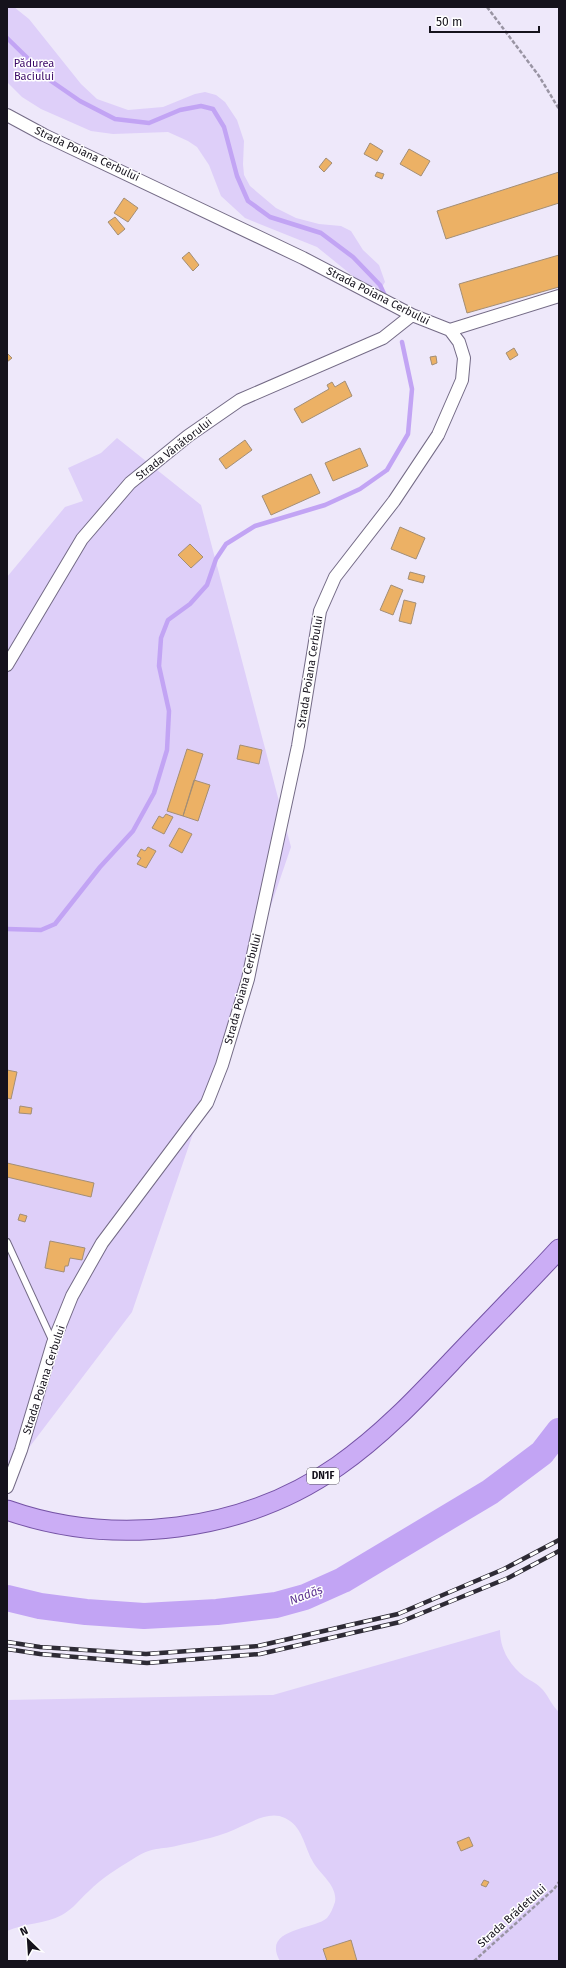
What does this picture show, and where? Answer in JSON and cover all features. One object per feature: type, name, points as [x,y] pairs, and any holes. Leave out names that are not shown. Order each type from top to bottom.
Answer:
[{"type":"main road","name":"DN1F","points":[[7,1510],[51,1522],[90,1528],[132,1530],[160,1529],[224,1518],[268,1504],[292,1493],[338,1466],[385,1429],[559,1250]]},
{"type":"street","name":"Strada Poiana Cerbului","points":[[7,115],[44,135],[303,258],[412,315],[450,330],[459,342],[464,358],[462,380],[438,435],[394,501],[335,576],[320,610],[298,746],[248,979],[222,1065],[207,1103],[102,1243],[72,1296],[53,1343],[21,1450],[7,1487]]},
{"type":"street","points":[[450,330],[559,296]]},
{"type":"street","name":"Strada Vânătorului","points":[[7,665],[82,539],[130,483],[188,436],[240,400],[383,338],[412,315]]},
{"type":"lane","points":[[7,1242],[53,1343]]},
{"type":"path","points":[[487,7],[539,76],[559,109]]},
{"type":"path","name":"Strada Brădetului","points":[[474,1961],[554,1889],[559,1882]]},
{"type":"green space","name":"Pădurea Baciului","points":[[7,7],[14,7],[29,19],[81,84],[97,99],[128,110],[163,107],[195,94],[205,92],[216,95],[225,102],[237,120],[244,141],[244,175],[250,186],[276,208],[296,218],[319,224],[341,226],[351,231],[363,250],[379,265],[385,282],[382,287],[375,290],[359,281],[317,247],[245,218],[221,196],[209,165],[197,147],[188,141],[168,132],[113,134],[91,131],[41,109],[22,97],[7,82]]},
{"type":"green space","points":[[117,438],[201,505],[291,847],[132,1312],[15,1466],[7,1464],[7,577],[65,507],[83,501],[68,468],[101,453]]},
{"type":"green space","points":[[500,1630],[502,1644],[510,1662],[520,1673],[541,1688],[559,1712],[559,1961],[280,1961],[276,1950],[278,1942],[283,1936],[327,1918],[335,1902],[335,1896],[331,1885],[312,1860],[299,1831],[291,1821],[274,1815],[258,1819],[235,1830],[210,1838],[145,1852],[94,1886],[66,1913],[49,1920],[20,1926],[7,1931],[7,1700],[273,1695]]},
{"type":"building","points":[[370,143],[383,151],[377,161],[364,154]]},
{"type":"building","points":[[409,149],[430,161],[421,176],[400,164]]},
{"type":"building","points":[[326,158],[332,163],[324,172],[319,167]]},
{"type":"building","points":[[377,172],[384,174],[382,179],[375,176]]},
{"type":"building","points":[[559,172],[559,203],[446,239],[437,211]]},
{"type":"building","points":[[124,198],[138,208],[128,222],[114,213]]},
{"type":"building","points":[[115,217],[125,229],[118,235],[108,222]]},
{"type":"building","points":[[189,252],[199,265],[193,271],[182,258]]},
{"type":"building","points":[[559,255],[559,287],[467,313],[459,284]]},
{"type":"building","points":[[514,348],[518,355],[510,360],[506,353]]},
{"type":"building","points":[[7,353],[12,358],[7,362]]},
{"type":"building","points":[[436,356],[437,363],[432,365],[430,357]]},
{"type":"building","points":[[345,381],[352,396],[302,423],[294,409],[329,389],[327,385],[332,382],[335,387]]},
{"type":"building","points":[[245,440],[252,450],[226,469],[219,459]]},
{"type":"building","points":[[360,448],[368,466],[333,481],[325,463]]},
{"type":"building","points":[[311,474],[320,493],[271,515],[262,496]]},
{"type":"building","points":[[400,527],[425,538],[416,559],[391,549]]},
{"type":"building","points":[[190,544],[203,557],[191,568],[178,555]]},
{"type":"building","points":[[410,572],[425,576],[423,583],[408,579]]},
{"type":"building","points":[[391,585],[403,590],[393,615],[380,610]]},
{"type":"building","points":[[404,600],[416,603],[411,624],[399,621]]},
{"type":"building","points":[[240,745],[262,750],[259,764],[237,759]]},
{"type":"building","points":[[187,749],[203,754],[183,816],[167,811]]},
{"type":"building","points":[[194,780],[210,785],[198,821],[183,816]]},
{"type":"building","points":[[166,814],[173,817],[164,834],[152,828],[159,816],[163,818]]},
{"type":"building","points":[[179,828],[192,834],[182,853],[169,846]]},
{"type":"building","points":[[148,847],[156,851],[146,868],[137,864],[141,858],[137,856],[141,849],[145,851]]},
{"type":"building","points":[[7,1070],[17,1072],[11,1099],[7,1098]]},
{"type":"building","points":[[20,1106],[32,1108],[31,1114],[19,1113]]},
{"type":"building","points":[[7,1163],[94,1183],[91,1197],[7,1177]]},
{"type":"building","points":[[20,1214],[27,1216],[25,1222],[18,1220]]},
{"type":"building","points":[[50,1241],[85,1248],[82,1260],[70,1258],[68,1266],[65,1266],[64,1272],[45,1268]]},
{"type":"building","points":[[469,1837],[473,1846],[461,1851],[457,1842]]},
{"type":"building","points":[[484,1880],[489,1882],[486,1887],[481,1885]]},
{"type":"building","points":[[351,1940],[357,1961],[327,1961],[323,1949]]},
{"type":"waterway","points":[[7,38],[51,81],[80,101],[115,119],[149,123],[180,110],[201,106],[213,109],[224,127],[237,176],[248,201],[270,217],[321,233],[353,257],[380,285],[386,298]]},
{"type":"waterway","points":[[7,929],[41,930],[55,924],[100,867],[133,831],[154,793],[167,750],[169,711],[159,666],[161,638],[168,620],[190,604],[207,585],[216,559],[226,544],[255,526],[325,505],[360,489],[387,470],[408,434],[412,389],[402,342]]},
{"type":"waterway","name":"Nadăș","points":[[7,1598],[40,1606],[86,1612],[144,1616],[217,1612],[276,1605],[305,1597],[343,1580],[490,1492],[542,1453],[559,1431]]},
{"type":"railway","points":[[7,1642],[40,1647],[146,1654],[258,1646],[398,1614],[504,1569],[559,1540]]},
{"type":"railway","points":[[7,1649],[40,1654],[147,1663],[260,1654],[400,1622],[508,1578],[559,1551]]}]
